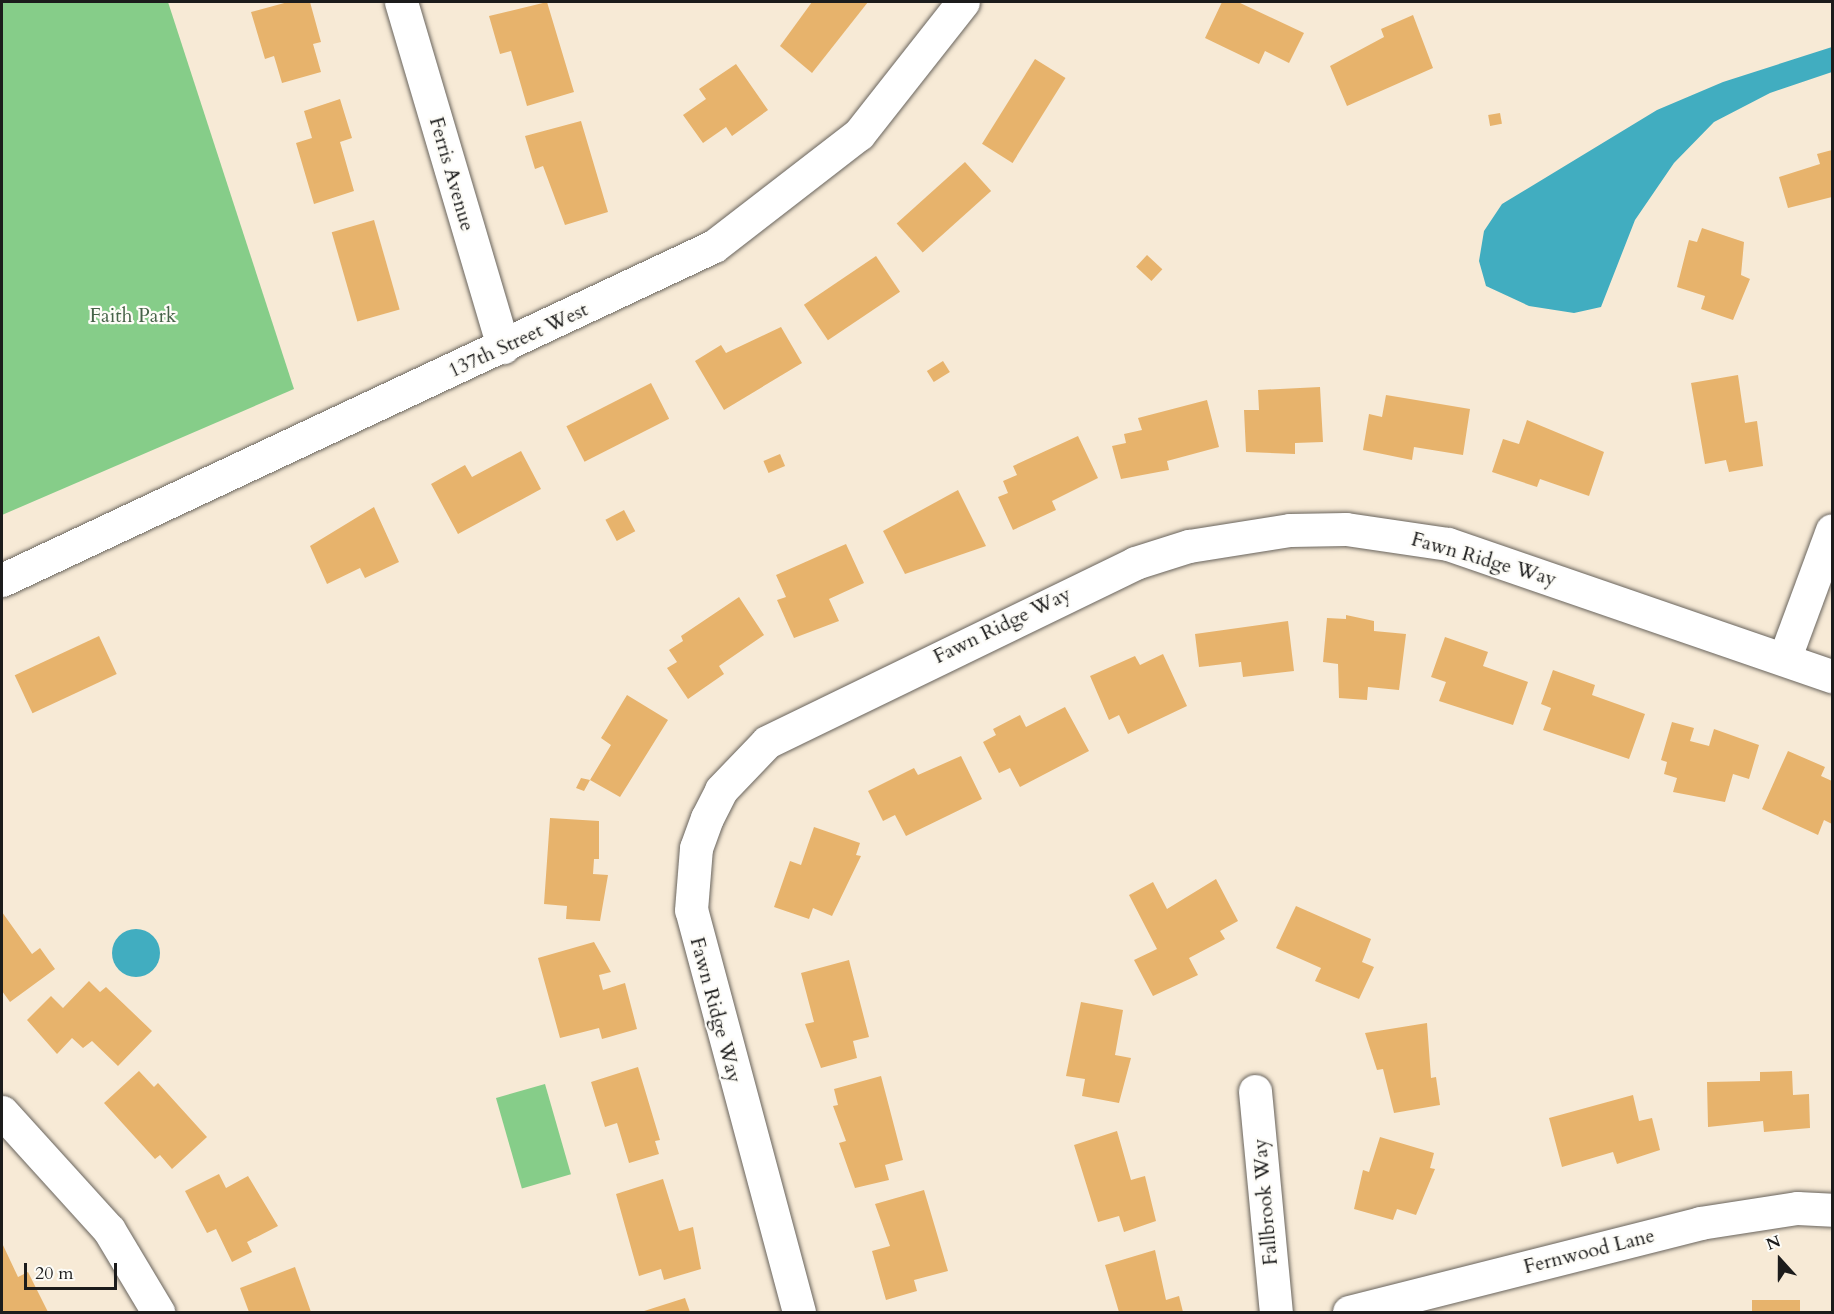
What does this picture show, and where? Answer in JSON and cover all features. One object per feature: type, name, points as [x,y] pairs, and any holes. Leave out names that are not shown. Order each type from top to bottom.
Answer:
[{"type":"street","name":"Ferris Avenue","points":[[401,2],[503,347]]},
{"type":"street","name":"137th Street West","points":[[2,580],[503,347],[714,246],[859,134],[963,2]]},
{"type":"street","name":"Fawn Ridge Way","points":[[799,1312],[691,910],[696,848],[707,818],[721,790],[767,742],[1135,562],[1189,546],[1290,530],[1346,529],[1448,544],[1785,657],[1833,676]]},
{"type":"street","points":[[1785,657],[1833,530]]},
{"type":"street","name":"Fallbrook Way","points":[[1255,1091],[1276,1312]]},
{"type":"street","points":[[2,1112],[93,1209],[158,1312]]},
{"type":"street","name":"Fernwood Lane","points":[[1349,1312],[1700,1223],[1797,1208],[1833,1210]]},
{"type":"green space","name":"Faith Park","points":[[2,2],[168,2],[294,389],[2,515]]},
{"type":"green space","points":[[545,1084],[571,1174],[522,1188],[496,1098]]},
{"type":"water","points":[[1832,47],[1832,72],[1770,93],[1714,122],[1674,163],[1635,220],[1601,307],[1574,313],[1529,306],[1486,286],[1479,261],[1484,231],[1502,204],[1657,110],[1723,82]]},
{"type":"water","points":[[131,929],[141,929],[156,939],[160,953],[156,967],[150,973],[141,977],[131,977],[116,967],[112,958],[112,948],[122,933]]},
{"type":"building","points":[[288,2],[310,2],[321,42],[313,44],[321,72],[282,83],[274,56],[265,59],[251,12]]},
{"type":"building","points":[[547,2],[574,92],[527,106],[511,51],[500,54],[489,16]]},
{"type":"building","points":[[812,2],[868,2],[812,73],[780,46]]},
{"type":"building","points":[[1222,2],[1238,2],[1304,33],[1289,63],[1265,51],[1259,64],[1205,38]]},
{"type":"building","points":[[1413,15],[1433,68],[1347,106],[1330,66],[1384,37],[1381,29]]},
{"type":"building","points":[[1035,59],[1066,78],[1013,163],[982,144]]},
{"type":"building","points":[[736,64],[768,110],[732,136],[726,127],[703,143],[683,115],[706,99],[699,89]]},
{"type":"building","points":[[340,99],[352,138],[340,142],[354,191],[314,204],[296,143],[312,138],[304,111]]},
{"type":"building","points":[[1500,113],[1502,124],[1490,126],[1488,115]]},
{"type":"building","points":[[581,121],[608,212],[565,225],[543,166],[535,169],[525,136]]},
{"type":"building","points":[[1832,150],[1832,197],[1788,208],[1779,177],[1820,164],[1817,154]]},
{"type":"building","points":[[965,162],[991,191],[923,253],[897,224]]},
{"type":"building","points":[[374,220],[400,309],[357,322],[332,232]]},
{"type":"building","points":[[1702,228],[1744,242],[1741,275],[1750,279],[1733,320],[1701,309],[1705,296],[1677,287],[1689,240],[1697,242]]},
{"type":"building","points":[[1147,255],[1162,269],[1151,281],[1136,267]]},
{"type":"building","points":[[876,256],[900,292],[828,340],[804,305]]},
{"type":"building","points":[[781,327],[802,363],[724,410],[695,361],[721,345],[726,353]]},
{"type":"building","points":[[943,361],[950,372],[934,382],[927,371]]},
{"type":"building","points":[[1738,375],[1745,423],[1757,421],[1763,466],[1729,472],[1726,460],[1705,464],[1691,383]]},
{"type":"building","points":[[651,383],[669,419],[585,462],[566,426]]},
{"type":"building","points":[[1320,387],[1323,442],[1295,443],[1295,454],[1246,452],[1244,410],[1259,410],[1258,390]]},
{"type":"building","points":[[1386,395],[1470,409],[1463,455],[1414,447],[1412,460],[1363,450],[1369,414],[1382,417]]},
{"type":"building","points":[[1207,400],[1219,447],[1167,461],[1169,470],[1121,479],[1112,446],[1126,443],[1124,434],[1142,430],[1138,418]]},
{"type":"building","points":[[1527,420],[1604,452],[1589,496],[1540,479],[1537,487],[1492,472],[1503,439],[1519,444]]},
{"type":"building","points":[[1078,436],[1098,478],[1052,501],[1056,510],[1013,530],[998,497],[1008,493],[1003,481],[1017,475],[1013,466]]},
{"type":"building","points":[[521,451],[541,489],[458,534],[431,484],[465,465],[472,477]]},
{"type":"building","points":[[780,454],[785,466],[769,473],[763,461]]},
{"type":"building","points":[[958,490],[986,546],[905,574],[883,531]]},
{"type":"building","points":[[374,507],[399,562],[365,578],[360,568],[327,584],[310,546]]},
{"type":"building","points":[[624,510],[635,531],[617,541],[605,520]]},
{"type":"building","points":[[846,544],[864,583],[829,599],[839,621],[794,638],[777,600],[786,597],[776,575]]},
{"type":"building","points":[[739,597],[764,635],[719,666],[724,674],[688,699],[667,668],[677,662],[669,650],[683,641],[681,636]]},
{"type":"building","points":[[1346,615],[1374,621],[1374,631],[1406,634],[1399,690],[1368,687],[1367,700],[1339,698],[1338,664],[1323,662],[1327,618],[1346,619]]},
{"type":"building","points":[[1288,621],[1294,671],[1243,677],[1241,662],[1199,667],[1195,634]]},
{"type":"building","points":[[99,636],[117,674],[32,713],[15,675]]},
{"type":"building","points":[[1445,637],[1488,652],[1483,666],[1528,682],[1513,725],[1439,701],[1446,682],[1431,677]]},
{"type":"building","points":[[1163,654],[1187,706],[1128,734],[1119,715],[1109,720],[1090,676],[1135,656],[1140,665]]},
{"type":"building","points":[[1553,670],[1595,685],[1592,695],[1645,714],[1629,759],[1543,730],[1551,708],[1541,704]]},
{"type":"building","points":[[627,695],[668,720],[620,797],[590,780],[611,745],[601,738]]},
{"type":"building","points":[[1065,707],[1089,751],[1020,787],[1010,768],[999,773],[983,742],[996,735],[993,729],[1020,715],[1026,727]]},
{"type":"building","points":[[1672,722],[1694,728],[1690,741],[1709,746],[1714,729],[1759,745],[1749,779],[1733,774],[1725,802],[1673,792],[1677,778],[1664,774],[1667,762],[1661,760]]},
{"type":"building","points":[[1788,751],[1825,767],[1821,776],[1832,781],[1832,824],[1824,820],[1818,835],[1762,809]]},
{"type":"building","points":[[961,756],[982,799],[906,836],[895,815],[883,821],[868,791],[914,768],[918,775]]},
{"type":"building","points":[[581,778],[590,780],[584,791],[576,788]]},
{"type":"building","points":[[550,818],[599,821],[599,859],[594,859],[593,874],[608,875],[600,921],[566,919],[567,906],[544,904]]},
{"type":"building","points":[[814,827],[860,843],[856,855],[861,856],[832,916],[813,908],[809,919],[774,907],[790,861],[801,865]]},
{"type":"building","points":[[1216,879],[1238,921],[1220,931],[1225,939],[1189,958],[1198,975],[1153,996],[1134,960],[1157,949],[1129,895],[1153,882],[1167,909]]},
{"type":"building","points":[[1296,906],[1371,939],[1362,962],[1374,967],[1359,999],[1315,981],[1321,968],[1276,948]]},
{"type":"building","points":[[2,912],[32,954],[40,948],[55,969],[10,1002],[2,991]]},
{"type":"building","points":[[594,942],[611,972],[599,975],[603,990],[625,983],[637,1029],[602,1039],[599,1028],[560,1038],[538,958]]},
{"type":"building","points":[[849,960],[869,1037],[853,1041],[857,1058],[821,1068],[805,1024],[814,1022],[801,973]]},
{"type":"building","points":[[89,981],[100,992],[106,987],[152,1031],[118,1066],[92,1041],[83,1048],[72,1038],[57,1054],[27,1020],[51,996],[63,1008]]},
{"type":"building","points":[[1081,1002],[1123,1010],[1115,1055],[1131,1058],[1119,1103],[1082,1096],[1085,1079],[1066,1076]]},
{"type":"building","points":[[1427,1023],[1431,1078],[1436,1077],[1440,1105],[1394,1113],[1383,1069],[1377,1070],[1365,1033]]},
{"type":"building","points":[[638,1067],[660,1140],[655,1141],[659,1154],[629,1163],[617,1123],[605,1127],[591,1082]]},
{"type":"building","points":[[139,1071],[154,1087],[158,1083],[207,1137],[172,1169],[160,1155],[155,1159],[104,1103]]},
{"type":"building","points":[[1792,1071],[1793,1095],[1809,1094],[1810,1128],[1764,1132],[1763,1121],[1708,1127],[1707,1082],[1760,1081],[1760,1072]]},
{"type":"building","points":[[881,1076],[903,1160],[885,1165],[889,1180],[855,1188],[839,1143],[846,1141],[833,1106],[838,1105],[834,1089]]},
{"type":"building","points":[[1633,1095],[1639,1121],[1652,1118],[1660,1150],[1617,1164],[1613,1152],[1562,1167],[1549,1118]]},
{"type":"building","points":[[1117,1131],[1131,1180],[1145,1176],[1156,1221],[1124,1232],[1119,1216],[1098,1222],[1074,1145]]},
{"type":"building","points":[[1380,1137],[1434,1153],[1430,1168],[1435,1169],[1416,1215],[1397,1209],[1393,1220],[1354,1209],[1363,1170],[1369,1172]]},
{"type":"building","points":[[219,1174],[226,1188],[248,1176],[278,1226],[247,1242],[252,1252],[232,1262],[216,1229],[207,1233],[185,1191]]},
{"type":"building","points":[[663,1179],[679,1231],[693,1227],[701,1269],[664,1280],[661,1269],[639,1276],[616,1194]]},
{"type":"building","points":[[924,1190],[948,1271],[914,1280],[917,1291],[886,1300],[872,1251],[890,1246],[875,1204]]},
{"type":"building","points":[[2,1243],[18,1277],[28,1272],[48,1312],[2,1312]]},
{"type":"building","points":[[1155,1250],[1166,1300],[1179,1296],[1183,1312],[1119,1312],[1105,1265]]},
{"type":"building","points":[[295,1267],[311,1312],[249,1312],[240,1288]]},
{"type":"building","points":[[685,1298],[690,1312],[641,1312]]},
{"type":"building","points":[[1752,1300],[1800,1300],[1800,1312],[1752,1312]]}]
